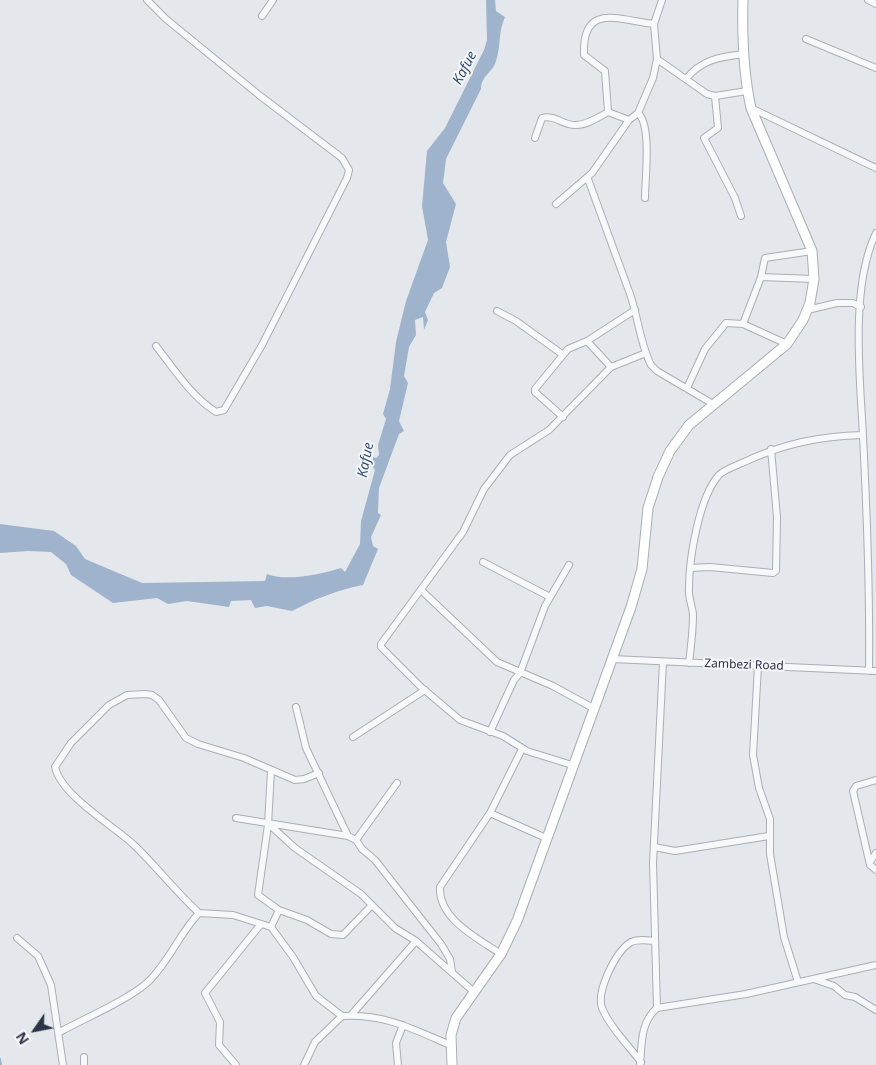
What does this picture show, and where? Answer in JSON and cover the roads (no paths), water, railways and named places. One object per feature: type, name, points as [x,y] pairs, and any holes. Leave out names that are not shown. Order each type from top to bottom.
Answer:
[{"type":"street","points":[[147,0],[166,19],[259,95],[342,158],[349,170],[347,178],[262,345],[224,410],[216,412],[208,407],[182,380],[156,346]]},
{"type":"street","points":[[262,16],[273,0]]},
{"type":"street","points":[[556,204],[588,178],[607,155],[629,120],[638,113],[653,78],[657,59],[654,24],[662,0]]},
{"type":"street","points":[[452,1065],[450,1045],[453,1024],[501,954],[517,921],[612,659],[641,576],[646,517],[658,477],[670,451],[682,432],[713,404],[787,344],[796,332],[807,310],[814,279],[812,251],[751,108],[743,54],[743,0]]},
{"type":"street","points":[[868,0],[876,4]]},
{"type":"street","points":[[608,112],[606,72],[584,55],[589,26],[602,17],[654,24]]},
{"type":"street","points":[[806,40],[875,66]]},
{"type":"street","points":[[686,79],[694,69],[704,62],[715,58],[743,54]]},
{"type":"street","points":[[657,59],[701,90],[715,96],[747,91]]},
{"type":"street","points":[[715,96],[718,128],[705,135],[704,140],[735,198],[741,216]]},
{"type":"street","points":[[751,108],[876,168]]},
{"type":"street","points":[[608,112],[629,120]]},
{"type":"street","points":[[535,138],[542,118],[550,117],[575,126],[596,119],[608,112]]},
{"type":"street","points":[[638,113],[643,118],[646,130],[644,198]]},
{"type":"street","points":[[588,178],[612,241],[621,275],[635,310],[650,364],[657,371],[713,404]]},
{"type":"street","points":[[872,671],[860,388],[861,307],[866,259],[876,233]]},
{"type":"street","points":[[743,324],[761,277],[766,257],[812,251]]},
{"type":"street","points":[[761,277],[814,279]]},
{"type":"street","points":[[807,310],[818,309],[835,303],[853,303],[861,307]]},
{"type":"street","points":[[563,417],[535,390],[562,354],[635,310]]},
{"type":"street","points":[[497,311],[516,321],[562,354]]},
{"type":"street","points":[[687,388],[705,349],[724,325],[728,323],[743,324],[787,344]]},
{"type":"street","points":[[587,340],[611,367]]},
{"type":"street","points":[[572,766],[522,749],[510,739],[460,720],[425,690],[380,646],[463,532],[475,506],[496,472],[510,455],[545,433],[611,367],[646,353]]},
{"type":"street","points":[[689,663],[692,614],[689,592],[690,568],[698,521],[715,481],[722,473],[771,449],[794,443],[863,435]]},
{"type":"street","points":[[690,568],[710,567],[773,573],[776,571],[776,517],[771,449]]},
{"type":"street","points":[[483,562],[550,597]]},
{"type":"street","points":[[490,732],[514,680],[520,672],[550,597],[569,565]]},
{"type":"street","points":[[421,590],[492,658],[593,708]]},
{"type":"street","name":"Zambezi Road","points":[[612,659],[872,671]]},
{"type":"street","points":[[657,1008],[654,941],[654,847],[663,662]]},
{"type":"street","points":[[758,666],[752,747],[759,788],[770,819],[769,836],[772,872],[784,936],[798,982]]},
{"type":"street","points":[[353,737],[425,690]]},
{"type":"street","points":[[319,773],[298,780],[244,758],[198,744],[186,738],[156,697],[140,693],[118,698],[109,706],[71,743],[56,764],[55,769],[65,784],[93,813],[133,844],[199,913],[233,915],[272,927],[293,957],[316,996],[342,1016]]},
{"type":"street","points":[[296,707],[306,748],[348,836]]},
{"type":"street","points":[[501,954],[456,922],[442,901],[440,891],[447,875],[490,813],[522,749]]},
{"type":"street","points":[[271,770],[269,825],[257,892],[261,898],[279,910],[307,920],[332,934],[340,936],[372,905]]},
{"type":"street","points":[[876,780],[856,786],[853,791],[870,862],[876,870]]},
{"type":"street","points":[[356,840],[397,783]]},
{"type":"street","points":[[490,813],[546,838]]},
{"type":"street","points":[[236,818],[269,825],[348,836],[356,840],[362,849],[378,864],[441,944],[450,959],[452,972]]},
{"type":"street","points":[[269,825],[295,848],[352,887],[395,928],[416,941],[474,992]]},
{"type":"street","points":[[654,847],[675,852],[769,836]]},
{"type":"street","points":[[870,862],[876,853]]},
{"type":"street","points":[[272,927],[279,910]]},
{"type":"street","points":[[60,1032],[140,988],[156,972],[199,913]]},
{"type":"street","points":[[236,1065],[220,1045],[220,1022],[205,993],[261,924]]},
{"type":"street","points":[[18,938],[33,950],[40,960],[53,993],[60,1032],[63,1065]]},
{"type":"street","points":[[640,1064],[601,1004],[606,978],[619,952],[637,940],[654,941]]},
{"type":"street","points":[[352,1014],[416,941]]},
{"type":"street","points":[[640,1064],[644,1026],[647,1018],[657,1008],[746,994],[876,965]]},
{"type":"street","points":[[813,979],[834,986],[845,995],[855,997],[876,1010]]},
{"type":"street","points":[[304,1065],[315,1042],[342,1016],[352,1014],[372,1016],[403,1025],[450,1045]]},
{"type":"street","points":[[398,1065],[396,1044],[403,1025]]},
{"type":"street","points":[[84,1057],[84,1065]]},
{"type":"water","points":[[486,0],[495,0],[496,11],[505,17],[501,28],[498,55],[494,65],[483,81],[481,89],[446,159],[443,183],[456,204],[446,242],[450,267],[442,288],[434,293],[425,312],[428,320],[424,330],[423,317],[415,320],[416,335],[409,347],[404,376],[408,383],[399,421],[404,431],[399,434],[379,488],[378,513],[381,515],[371,537],[373,546],[378,549],[363,585],[326,595],[292,611],[267,606],[255,608],[251,600],[231,601],[229,607],[187,601],[168,604],[157,598],[113,603],[71,575],[66,564],[51,552],[0,553],[0,524],[54,531],[76,546],[85,559],[142,583],[265,581],[267,574],[294,577],[314,575],[341,568],[345,572],[360,544],[361,521],[375,470],[373,467],[373,457],[376,458],[379,455],[378,445],[386,419],[383,414],[390,389],[396,342],[406,301],[428,240],[422,206],[427,151],[445,128],[484,50],[487,40]]},
{"type":"waterway","points":[[0,1059],[1,1065]]},
{"type":"water label","name":"Kafue","points":[[465,68]]},
{"type":"water label","name":"Kafue","points":[[366,460]]}]
